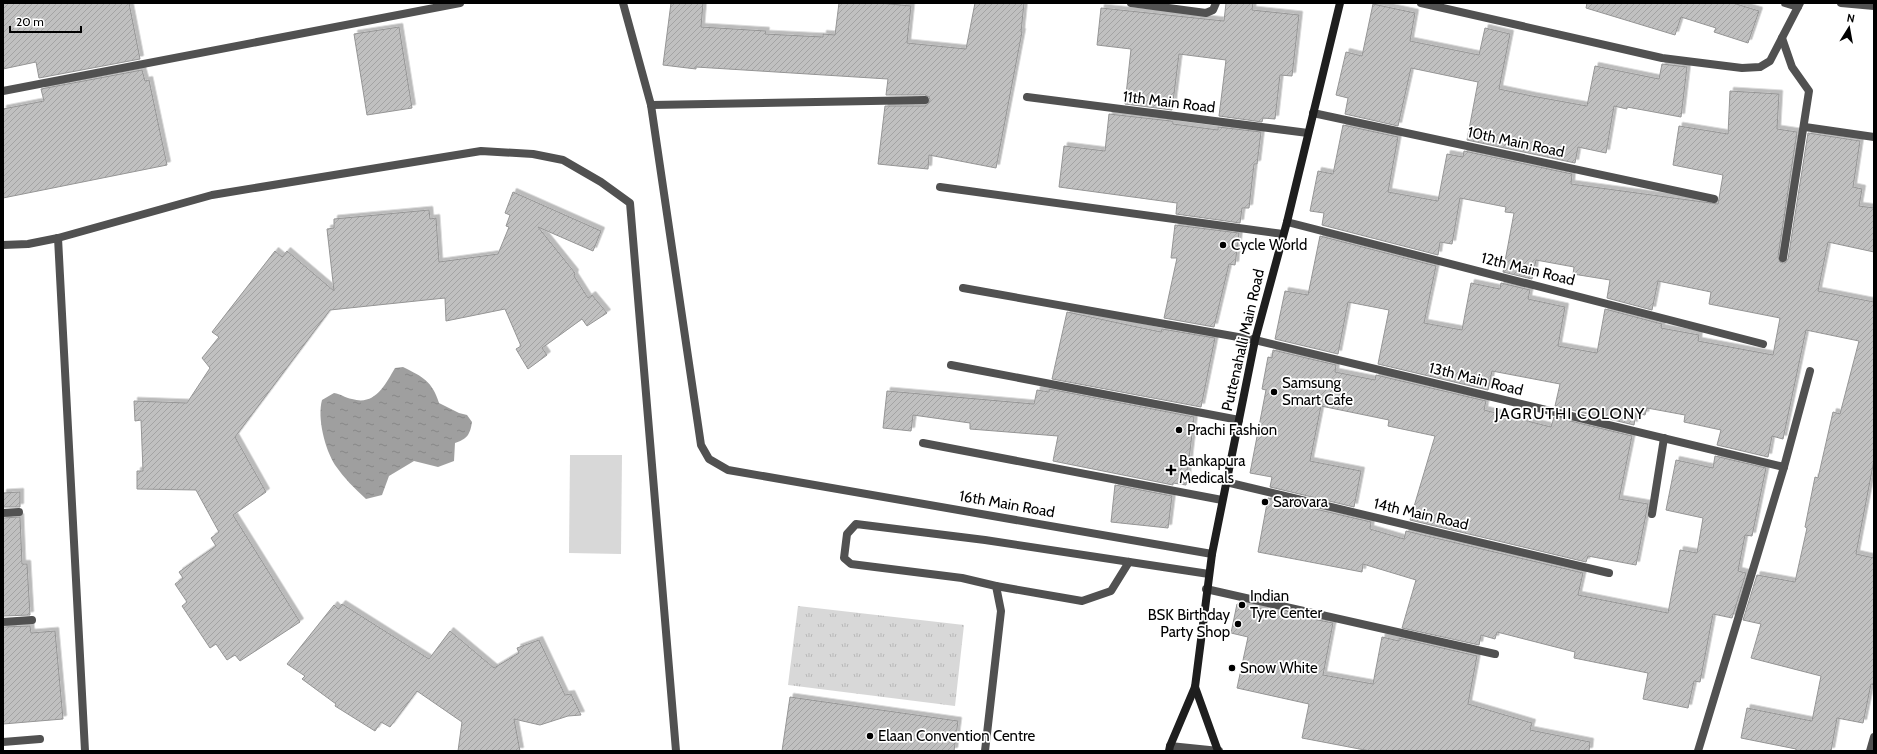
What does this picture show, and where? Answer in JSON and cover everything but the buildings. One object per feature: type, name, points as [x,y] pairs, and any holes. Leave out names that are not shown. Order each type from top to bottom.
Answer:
[{"type":"main road","name":"Puttenahalli Main Road","points":[[1194,687],[1206,589],[1212,554],[1255,340],[1284,234],[1340,3]]},
{"type":"main road","points":[[1170,748],[1194,687]]},
{"type":"main road","points":[[1194,687],[1218,751]]},
{"type":"street","points":[[3,92],[460,3]]},
{"type":"street","name":"16th Main Road","points":[[623,3],[651,105],[701,445],[709,459],[728,470],[1212,554]]},
{"type":"street","points":[[1131,3],[1206,13],[1213,10],[1216,3]]},
{"type":"street","points":[[1421,3],[1662,58],[1742,68],[1760,67],[1770,61],[1799,5],[1785,3]]},
{"type":"street","points":[[1841,3],[1874,6]]},
{"type":"street","points":[[1782,38],[1792,67],[1809,91],[1805,127],[1783,258]]},
{"type":"street","name":"11th Main Road","points":[[1027,97],[1308,134]]},
{"type":"street","points":[[651,105],[925,100]]},
{"type":"street","name":"10th Main Road","points":[[1313,113],[1714,199]]},
{"type":"street","points":[[1805,127],[1874,137]]},
{"type":"street","points":[[3,245],[28,244],[58,238],[212,195],[481,150],[533,154],[564,160],[601,182],[630,204],[676,751]]},
{"type":"street","points":[[940,187],[1284,234]]},
{"type":"street","name":"12th Main Road","points":[[1287,222],[1763,344]]},
{"type":"street","points":[[58,238],[85,751]]},
{"type":"street","name":"13th Main Road","points":[[963,288],[1255,340],[1784,467]]},
{"type":"street","points":[[951,365],[1239,420]]},
{"type":"street","points":[[1698,751],[1784,467],[1810,372]]},
{"type":"street","points":[[1652,514],[1664,438]]},
{"type":"street","points":[[923,443],[1222,500]]},
{"type":"street","name":"14th Main Road","points":[[1226,482],[1609,573]]},
{"type":"street","points":[[3,513],[19,512]]},
{"type":"street","points":[[1129,562],[1111,592],[1082,601],[996,586],[962,578],[851,564],[844,558],[848,534],[856,524],[985,540],[1209,574]]},
{"type":"street","points":[[985,751],[1001,611],[996,586]]},
{"type":"street","points":[[1206,589],[1495,654]]},
{"type":"street","points":[[3,622],[32,620]]},
{"type":"street","points":[[1870,751],[1874,737]]},
{"type":"street","points":[[3,742],[40,739]]},
{"type":"street","points":[[1170,748],[1218,751]]},
{"type":"green space","points":[[570,455],[622,455],[621,554],[569,553]]},
{"type":"green space","points":[[798,606],[964,625],[955,706],[788,685]]},
{"type":"water","points":[[403,367],[426,380],[439,403],[459,413],[467,415],[472,422],[470,430],[465,438],[455,443],[454,461],[438,467],[414,461],[389,476],[382,495],[366,499],[346,479],[331,458],[325,442],[321,424],[322,400],[334,393],[347,398],[367,400],[373,397],[383,387],[395,368]]},
{"type":"place","name":"Cycle World","points":[[1223,245]]},
{"type":"place","name":"Samsung Smart Cafe","points":[[1274,392]]},
{"type":"place","name":"Prachi Fashion","points":[[1179,430]]},
{"type":"place","name":"Bankapura Medicals","points":[[1171,470]]},
{"type":"place","name":"Sarovara","points":[[1265,502]]},
{"type":"place","name":"Indian Tyre Center","points":[[1242,605]]},
{"type":"place","name":"BSK Birthday Party Shop","points":[[1238,624]]},
{"type":"place","name":"Snow White","points":[[1232,668]]},
{"type":"place","name":"Elaan Convention Centre","points":[[870,736]]},
{"type":"district","name":"JAGRUTHI COLONY","points":[[1570,413]]}]
